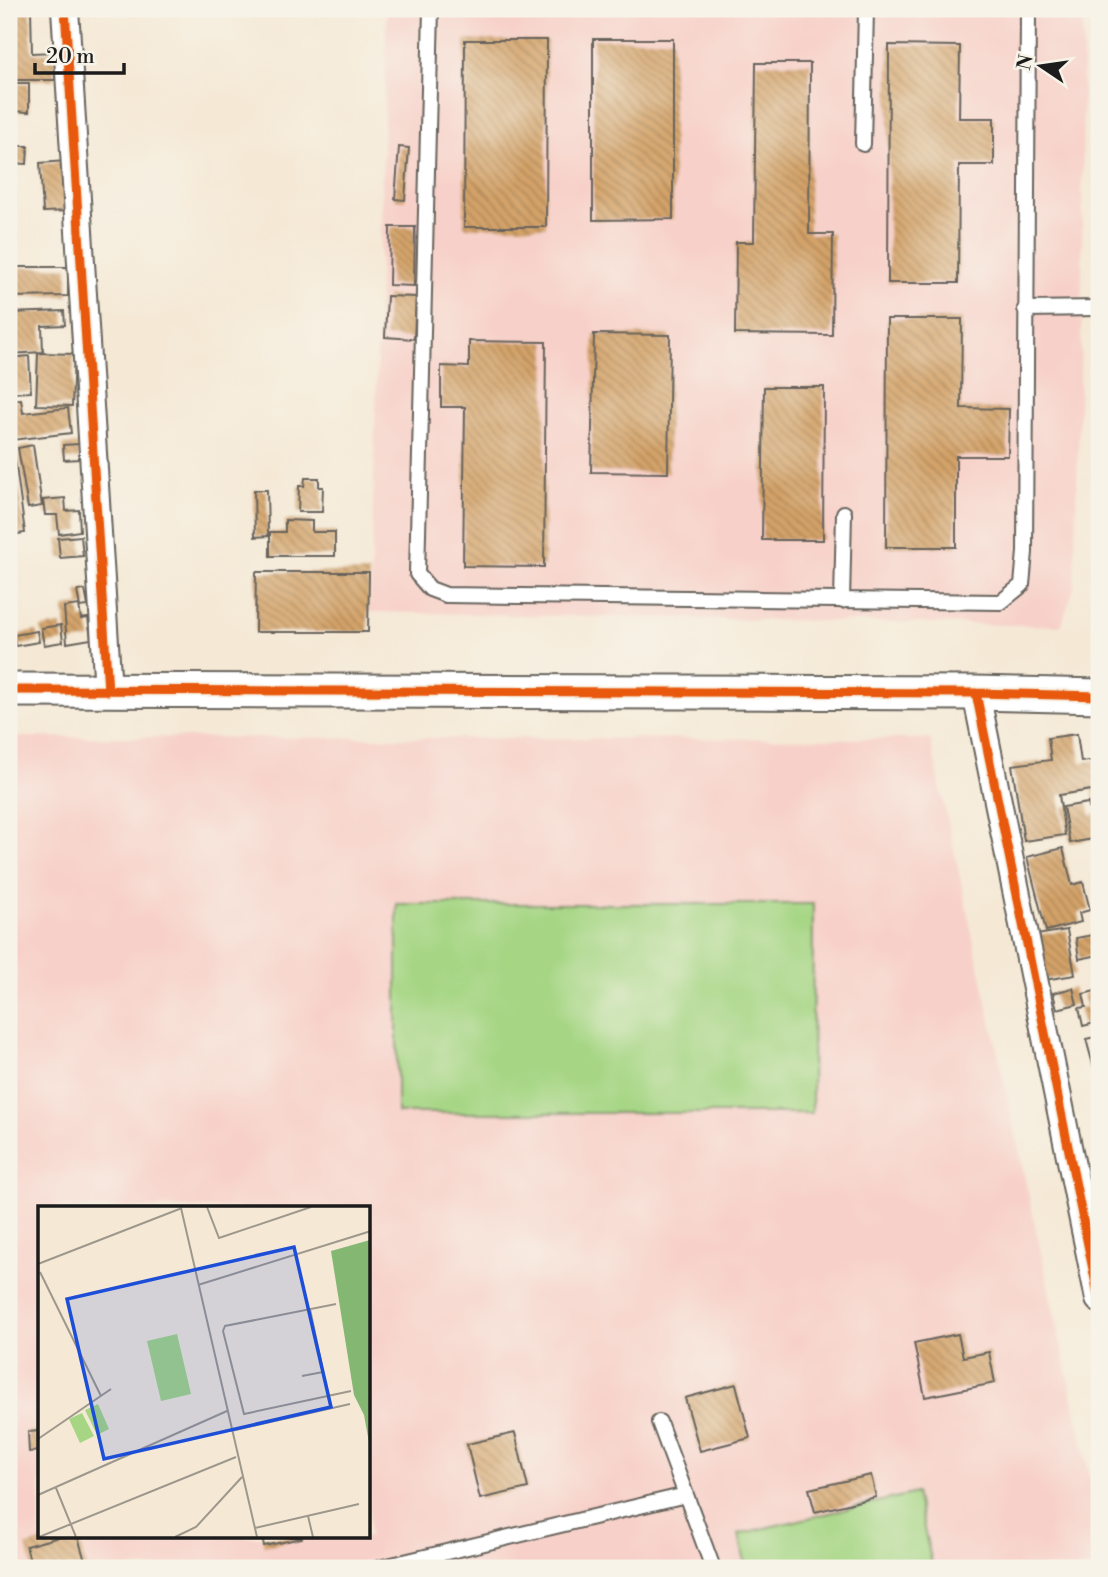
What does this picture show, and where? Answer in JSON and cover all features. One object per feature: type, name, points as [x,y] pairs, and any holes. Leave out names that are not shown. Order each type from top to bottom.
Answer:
[{"type":"street","points":[[65,9],[108,691]]},
{"type":"street","points":[[9,690],[976,693],[1099,696]]},
{"type":"street","points":[[976,693],[1099,1299]]},
{"type":"lane","points":[[431,9],[417,574],[430,589],[446,595],[1001,602],[1022,585],[1025,552],[1028,9]]},
{"type":"lane","points":[[863,144],[866,9]]},
{"type":"lane","points":[[1025,309],[1099,308]]},
{"type":"lane","points":[[842,601],[844,513]]},
{"type":"lane","points":[[659,1422],[713,1568]]},
{"type":"lane","points":[[379,1568],[686,1495]]},
{"type":"shaded area","points":[[387,9],[1083,9],[1082,309],[1074,588],[1061,626],[370,612]]},
{"type":"shaded area","points":[[9,737],[930,739],[1099,1520],[1099,1568],[9,1568]]},
{"type":"green space","points":[[397,904],[813,904],[812,1113],[397,1113]]},
{"type":"green space","points":[[916,1493],[933,1568],[746,1568],[739,1534]]},
{"type":"building","points":[[9,9],[31,9],[32,53],[55,52],[55,80],[9,80]]},
{"type":"building","points":[[593,39],[673,39],[673,219],[593,220]]},
{"type":"building","points":[[465,40],[547,40],[546,227],[464,227]]},
{"type":"building","points":[[889,45],[960,46],[959,118],[994,118],[994,165],[959,165],[958,283],[888,283]]},
{"type":"building","points":[[756,63],[810,63],[809,234],[833,234],[832,335],[735,334],[736,242],[754,242]]},
{"type":"building","points":[[9,83],[29,83],[29,112],[9,111]]},
{"type":"building","points":[[9,146],[28,146],[27,164],[9,163]]},
{"type":"building","points":[[399,147],[409,148],[405,200],[395,199]]},
{"type":"building","points":[[66,161],[69,211],[43,212],[40,163]]},
{"type":"building","points":[[9,190],[15,190],[17,267],[68,267],[68,296],[9,297]]},
{"type":"building","points":[[390,227],[415,227],[414,286],[389,285]]},
{"type":"building","points":[[387,296],[416,297],[414,339],[385,337]]},
{"type":"building","points":[[64,311],[65,325],[42,326],[43,352],[9,354],[9,313]]},
{"type":"building","points":[[887,319],[962,319],[961,408],[1009,409],[1008,456],[956,456],[956,547],[886,547]]},
{"type":"building","points":[[594,334],[670,335],[668,473],[591,472]]},
{"type":"building","points":[[469,341],[546,342],[544,567],[463,566],[465,407],[441,407],[441,366],[469,367]]},
{"type":"building","points":[[38,353],[74,354],[72,406],[36,405]]},
{"type":"building","points":[[29,356],[31,392],[9,393],[9,358]]},
{"type":"building","points":[[764,387],[824,387],[823,540],[762,540]]},
{"type":"building","points":[[21,399],[23,413],[68,408],[71,433],[12,440],[9,400]]},
{"type":"building","points":[[79,444],[79,459],[64,460],[63,445]]},
{"type":"building","points":[[33,445],[42,506],[28,508],[18,448]]},
{"type":"building","points":[[9,451],[14,451],[25,533],[9,535]]},
{"type":"building","points":[[305,478],[319,478],[319,487],[323,487],[322,512],[298,512],[299,486],[304,486]]},
{"type":"building","points":[[254,490],[267,490],[268,536],[255,537]]},
{"type":"building","points":[[65,498],[66,511],[79,510],[80,531],[59,534],[57,515],[45,515],[43,500]]},
{"type":"building","points":[[285,520],[312,521],[312,532],[335,532],[335,556],[270,556],[270,532],[285,532]]},
{"type":"building","points":[[81,536],[83,556],[60,558],[58,538]]},
{"type":"building","points":[[256,572],[369,572],[368,632],[255,632]]},
{"type":"building","points":[[85,590],[88,606],[80,607],[77,591]]},
{"type":"building","points":[[79,605],[81,619],[88,618],[91,639],[67,643],[64,607]]},
{"type":"building","points":[[61,625],[63,642],[44,645],[41,628]]},
{"type":"building","points":[[37,631],[39,642],[15,646],[14,635]]},
{"type":"building","points":[[1077,734],[1081,762],[1099,760],[1099,803],[1094,804],[1092,790],[1059,795],[1065,835],[1024,841],[1012,765],[1051,760],[1048,738]]},
{"type":"building","points":[[1088,803],[1091,815],[1099,813],[1099,838],[1070,843],[1063,807]]},
{"type":"building","points":[[1063,848],[1072,885],[1083,882],[1090,910],[1079,913],[1081,922],[1046,931],[1027,857]]},
{"type":"building","points":[[1067,930],[1075,975],[1044,980],[1036,935]]},
{"type":"building","points":[[1099,934],[1099,955],[1079,959],[1076,938]]},
{"type":"building","points":[[1073,988],[1077,1004],[1057,1009],[1053,993]]},
{"type":"building","points":[[1099,990],[1099,1022],[1083,1026],[1079,1008],[1086,1007],[1083,994]]},
{"type":"building","points":[[1099,1036],[1099,1075],[1096,1076],[1086,1039]]},
{"type":"building","points":[[958,1334],[963,1357],[989,1352],[995,1383],[925,1397],[914,1343]]},
{"type":"building","points":[[736,1384],[750,1438],[700,1451],[685,1398]]},
{"type":"building","points":[[38,1431],[38,1451],[29,1452],[28,1432]]},
{"type":"building","points":[[515,1433],[528,1488],[480,1499],[467,1444]]},
{"type":"building","points":[[871,1475],[876,1497],[815,1512],[809,1489]]},
{"type":"building","points":[[55,1538],[78,1538],[87,1568],[32,1568],[26,1546]]},
{"type":"building","points":[[262,1538],[302,1538],[264,1546]]},
{"type":"cycle path","points":[[65,9],[108,691]]},
{"type":"cycle path","points":[[9,690],[976,693],[1099,696]]},
{"type":"cycle path","points":[[976,693],[1099,1299]]}]
